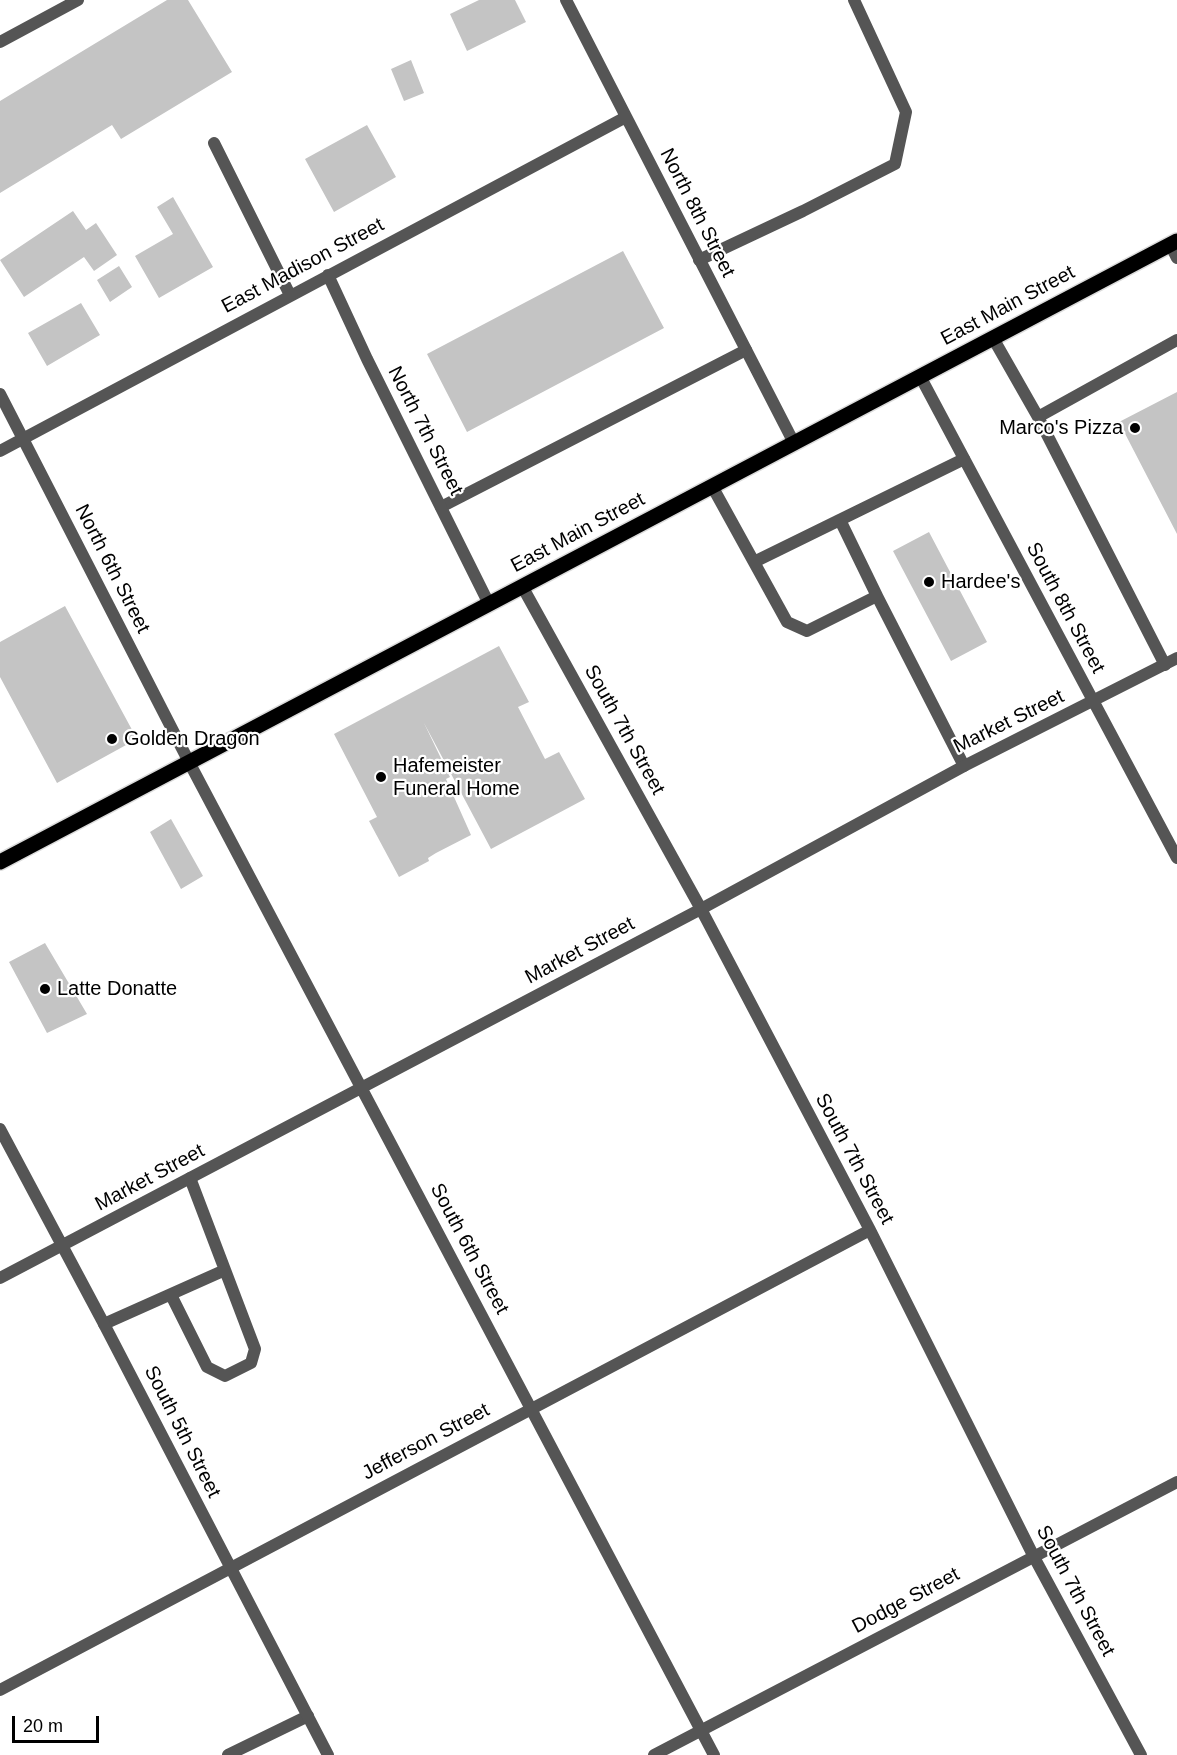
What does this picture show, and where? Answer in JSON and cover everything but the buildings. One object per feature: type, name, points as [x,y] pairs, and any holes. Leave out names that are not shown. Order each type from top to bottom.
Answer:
[{"type":"main road","name":"East Main Street","points":[[0,862],[1174,243]]},
{"type":"street","points":[[0,42],[78,0]]},
{"type":"street","name":"North 8th Street","points":[[566,0],[794,443]]},
{"type":"street","points":[[699,260],[895,164],[906,112],[854,0]]},
{"type":"street","name":"East Madison Street","points":[[0,451],[626,117]]},
{"type":"street","points":[[214,143],[290,296]]},
{"type":"street","points":[[1174,243],[1177,258]]},
{"type":"street","name":"North 7th Street","points":[[328,275],[367,359],[489,604]]},
{"type":"street","points":[[993,338],[1038,417],[1165,665]]},
{"type":"street","points":[[1038,417],[1177,340]]},
{"type":"street","points":[[441,507],[746,350]]},
{"type":"street","name":"South 8th Street","points":[[920,376],[1177,858]]},
{"type":"street","name":"North 6th Street","points":[[0,394],[189,762]]},
{"type":"street","points":[[754,562],[964,459]]},
{"type":"street","points":[[712,486],[787,622],[807,631],[877,596]]},
{"type":"street","points":[[840,520],[964,766]]},
{"type":"street","name":"South 7th Street","points":[[522,586],[701,909],[870,1230],[1034,1557],[1141,1755]]},
{"type":"street","name":"Market Street","points":[[0,1278],[701,909],[964,766],[1177,658]]},
{"type":"street","name":"South 6th Street","points":[[189,762],[363,1087],[714,1755]]},
{"type":"street","name":"South 5th Street","points":[[0,1129],[328,1755]]},
{"type":"street","points":[[171,1295],[207,1367],[225,1376],[251,1363],[255,1349],[190,1178]]},
{"type":"street","name":"Jefferson Street","points":[[0,1689],[870,1230]]},
{"type":"street","points":[[104,1324],[225,1270]]},
{"type":"street","name":"Dodge Street","points":[[654,1755],[1177,1482]]},
{"type":"street","points":[[228,1755],[308,1716]]},
{"type":"place","name":"Marco's Pizza","points":[[1135,428]]},
{"type":"place","name":"Hardee's","points":[[929,582]]},
{"type":"place","name":"Golden Dragon","points":[[112,739]]},
{"type":"place","name":"Hafemeister Funeral Home","points":[[381,777]]},
{"type":"place","name":"Latte Donatte","points":[[45,989]]}]
